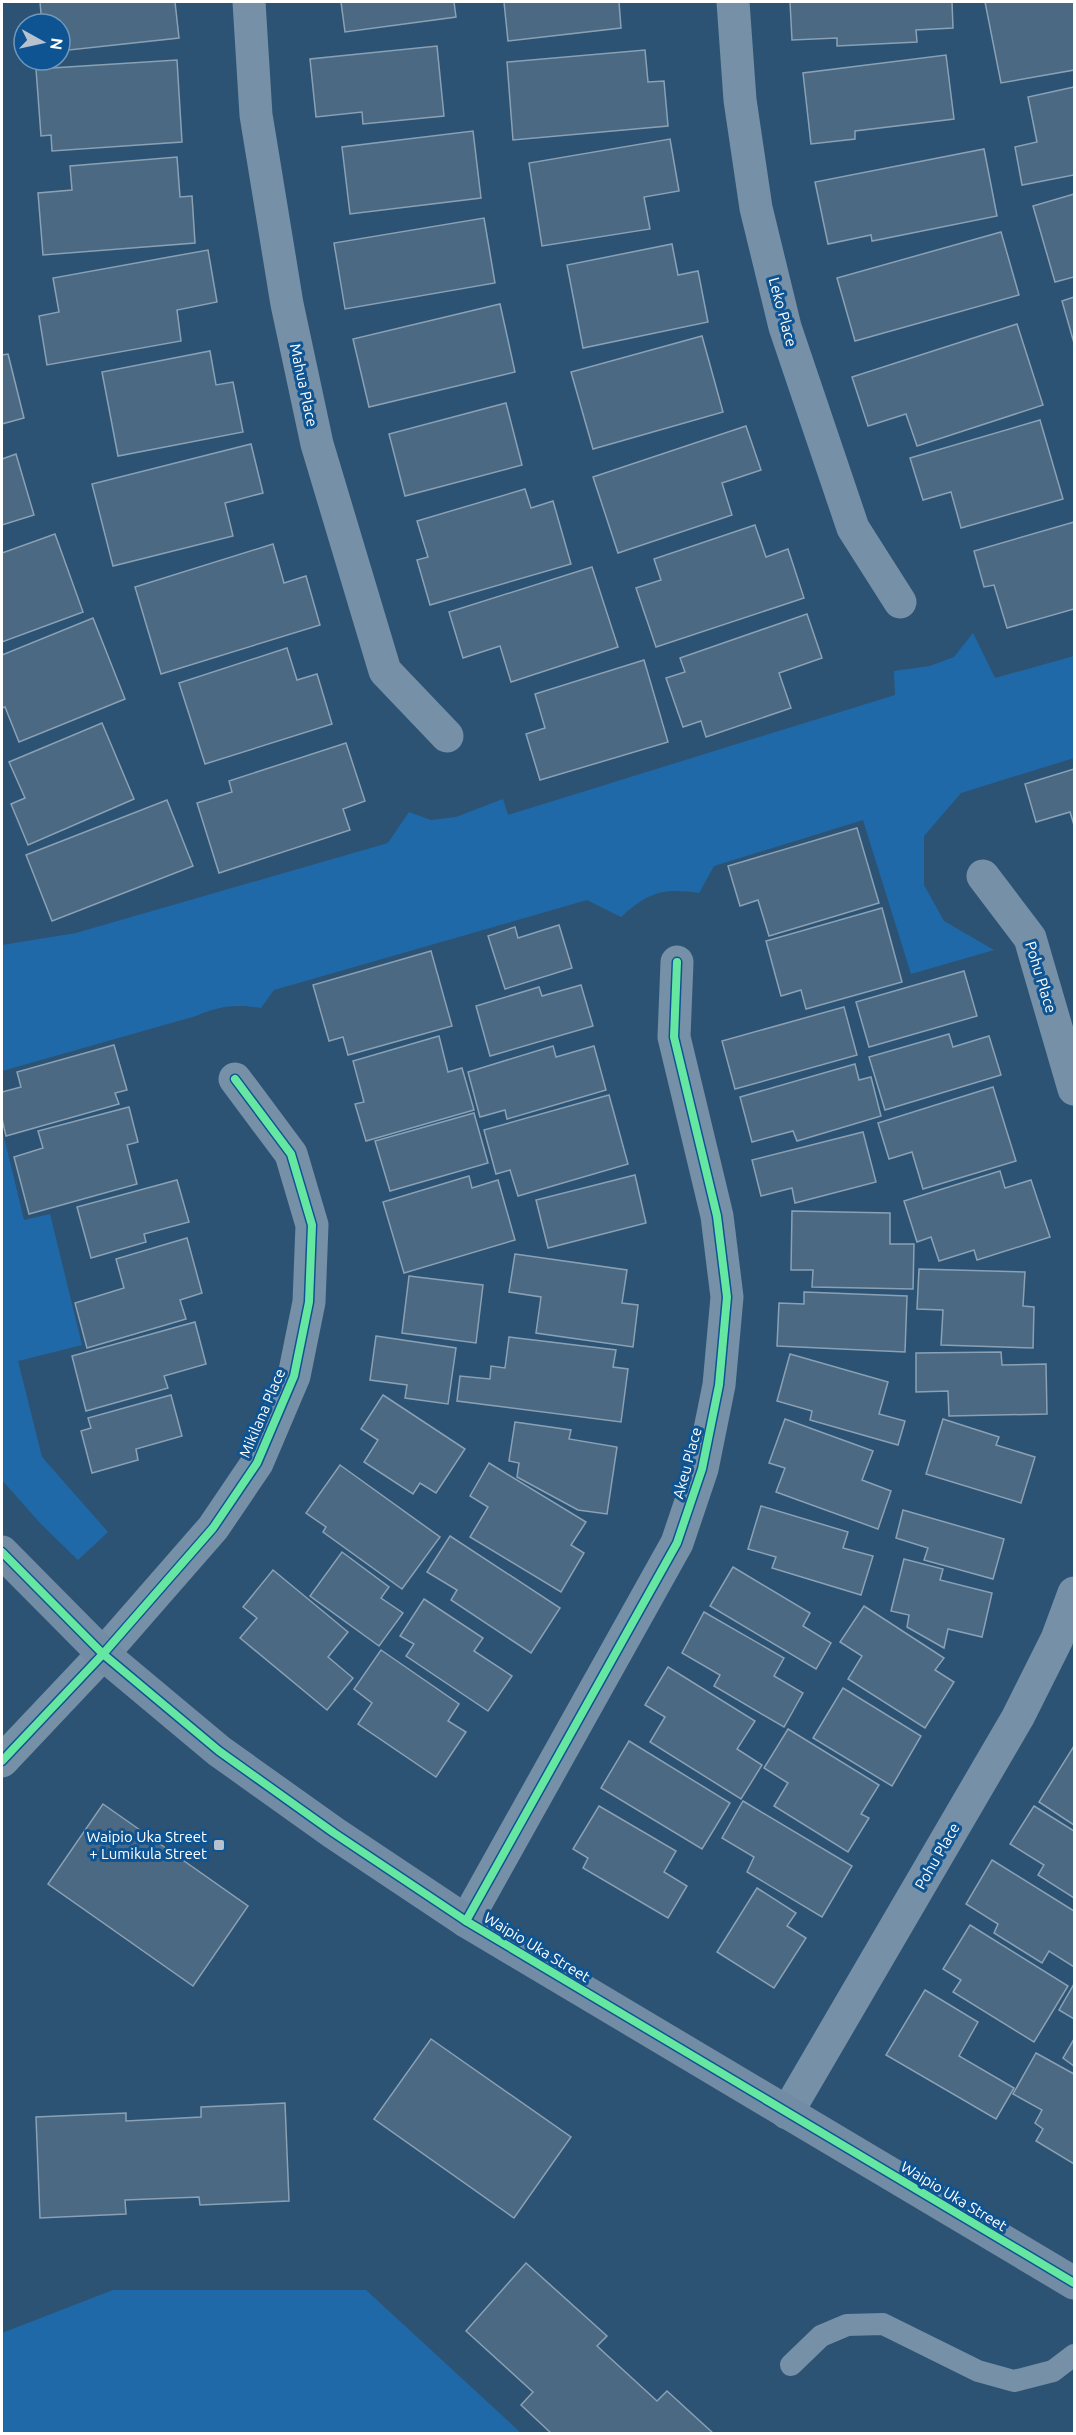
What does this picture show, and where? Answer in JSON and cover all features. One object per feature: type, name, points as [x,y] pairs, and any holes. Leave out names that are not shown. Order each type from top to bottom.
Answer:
[{"type":"street","name":"Mahua Place","points":[[249,2],[258,127],[287,304],[317,444],[386,671],[447,736]]},
{"type":"street","name":"Leko Place","points":[[733,2],[740,100],[756,208],[785,327],[853,528],[900,602]]},
{"type":"street","name":"Pohu Place","points":[[983,876],[1030,938],[1074,1089]]},
{"type":"street","name":"Akeu Place","points":[[466,1920],[676,1544],[702,1469],[719,1385],[727,1297],[717,1216],[674,1037],[677,962]]},
{"type":"street","name":"Mikilana Place","points":[[2,1761],[103,1654],[213,1528],[257,1463],[294,1376],[309,1302],[312,1225],[291,1154],[235,1079]]},
{"type":"street","name":"Waipio Uka Street","points":[[2,1552],[103,1654],[219,1751],[333,1833],[466,1920],[1074,2283]]},
{"type":"street","name":"Pohu Place","points":[[788,2113],[1018,1717],[1057,1639],[1074,1593]]},
{"type":"lane","points":[[791,2365],[820,2336],[847,2325],[883,2324],[978,2371],[1014,2381],[1053,2371],[1074,2355]]},
{"type":"shaded area","points":[[973,633],[995,678],[1074,656],[1074,758],[961,793],[924,836],[924,885],[944,921],[994,950],[911,974],[863,820],[714,866],[699,893],[675,891],[657,894],[640,902],[621,917],[587,900],[274,990],[261,1008],[236,1006],[220,1008],[2,1071],[2,945],[76,933],[388,843],[409,812],[431,820],[456,817],[503,799],[508,815],[895,695],[894,671],[930,666],[954,657]]},
{"type":"shaded area","points":[[2,1129],[24,1220],[50,1214],[82,1345],[18,1361],[42,1457],[108,1532],[78,1560],[41,1524],[2,1480]]},
{"type":"shaded area","points":[[113,2290],[366,2290],[521,2433],[2,2433],[2,2333]]},
{"type":"building","points":[[40,2],[175,2],[179,38],[72,50],[72,12],[41,12]]},
{"type":"building","points":[[341,2],[454,2],[456,17],[345,32]]},
{"type":"building","points":[[504,2],[619,2],[621,28],[508,41]]},
{"type":"building","points":[[790,2],[952,2],[953,28],[916,30],[917,42],[837,46],[837,38],[792,40]]},
{"type":"building","points":[[985,2],[1074,2],[1074,70],[1001,83]]},
{"type":"building","points":[[437,46],[444,116],[363,124],[362,112],[316,117],[310,59]]},
{"type":"building","points":[[645,50],[648,82],[664,81],[668,126],[513,140],[507,62]]},
{"type":"building","points":[[946,55],[954,119],[855,131],[855,139],[811,144],[803,73]]},
{"type":"building","points":[[177,60],[182,142],[52,151],[51,135],[41,136],[36,72],[72,72],[72,67]]},
{"type":"building","points":[[1074,87],[1074,175],[1022,185],[1015,147],[1037,142],[1028,97]]},
{"type":"building","points":[[473,131],[481,198],[350,214],[342,147]]},
{"type":"building","points":[[670,139],[679,191],[644,197],[650,229],[542,246],[529,163]]},
{"type":"building","points":[[984,149],[997,216],[872,241],[871,235],[828,244],[815,182]]},
{"type":"building","points":[[177,157],[180,197],[192,196],[195,243],[43,255],[38,193],[72,190],[70,166]]},
{"type":"building","points":[[1074,194],[1074,277],[1055,282],[1033,206]]},
{"type":"building","points":[[484,218],[495,283],[345,309],[334,243]]},
{"type":"building","points":[[1001,232],[1019,295],[855,341],[837,278]]},
{"type":"building","points":[[672,244],[678,275],[698,271],[708,322],[583,348],[567,265]]},
{"type":"building","points":[[208,250],[217,302],[177,310],[181,341],[47,365],[39,316],[59,312],[53,278]]},
{"type":"building","points":[[1074,297],[1074,343],[1062,301]]},
{"type":"building","points":[[500,304],[515,372],[369,407],[353,339]]},
{"type":"building","points":[[1017,324],[1043,405],[917,446],[906,414],[868,426],[852,377]]},
{"type":"building","points":[[702,336],[723,412],[593,449],[571,372]]},
{"type":"building","points":[[210,351],[216,385],[233,382],[243,432],[118,456],[102,372]]},
{"type":"building","points":[[8,354],[24,418],[2,424],[2,355]]},
{"type":"building","points":[[506,403],[522,465],[405,496],[389,434]]},
{"type":"building","points":[[1040,420],[1063,499],[961,528],[951,492],[923,500],[910,458]]},
{"type":"building","points":[[746,426],[761,470],[722,483],[732,515],[618,553],[593,477]]},
{"type":"building","points":[[251,444],[263,493],[225,503],[233,536],[113,566],[92,484]]},
{"type":"building","points":[[16,454],[34,515],[2,525],[2,459]]},
{"type":"building","points":[[525,489],[531,508],[553,501],[571,564],[430,605],[417,560],[428,557],[417,521]]},
{"type":"building","points":[[1074,522],[1074,609],[1007,628],[994,585],[984,587],[974,551]]},
{"type":"building","points":[[755,525],[766,557],[788,549],[804,598],[656,647],[636,588],[661,580],[654,559]]},
{"type":"building","points":[[55,534],[83,612],[2,642],[2,553]]},
{"type":"building","points":[[273,544],[284,583],[306,576],[320,625],[161,674],[135,587]]},
{"type":"building","points":[[592,567],[618,647],[511,682],[500,646],[463,658],[449,612]]},
{"type":"building","points":[[807,614],[822,658],[779,673],[791,708],[706,737],[701,721],[683,727],[666,678],[685,672],[680,658]]},
{"type":"building","points":[[93,618],[125,699],[19,742],[5,707],[2,708],[2,655]]},
{"type":"building","points":[[287,648],[297,680],[317,674],[332,724],[205,764],[179,683]]},
{"type":"building","points":[[644,660],[668,742],[540,780],[526,734],[545,728],[535,694]]},
{"type":"building","points":[[102,723],[134,799],[28,845],[11,804],[25,798],[9,762]]},
{"type":"building","points":[[346,743],[365,801],[343,809],[350,830],[219,873],[197,803],[232,792],[229,781]]},
{"type":"building","points":[[1074,769],[1074,825],[1070,812],[1036,822],[1025,784]]},
{"type":"building","points":[[167,800],[193,866],[52,921],[26,855]]},
{"type":"building","points":[[857,828],[879,903],[769,936],[758,900],[740,906],[728,866]]},
{"type":"building","points":[[882,908],[902,982],[806,1009],[801,990],[781,996],[766,941]]},
{"type":"building","points":[[559,925],[572,968],[505,989],[488,936],[515,927],[518,938]]},
{"type":"building","points":[[431,951],[452,1026],[348,1055],[343,1037],[329,1041],[313,985]]},
{"type":"building","points":[[964,971],[977,1016],[869,1047],[856,1002]]},
{"type":"building","points":[[581,985],[593,1026],[490,1056],[476,1006],[539,987],[542,996]]},
{"type":"building","points":[[844,1007],[857,1055],[735,1089],[722,1041]]},
{"type":"building","points":[[949,1034],[953,1047],[989,1036],[1001,1075],[885,1110],[869,1057]]},
{"type":"building","points":[[439,1036],[448,1072],[462,1068],[474,1110],[366,1141],[355,1104],[364,1102],[353,1061]]},
{"type":"building","points":[[114,1045],[127,1090],[115,1093],[119,1104],[6,1136],[2,1119],[2,1092],[21,1087],[17,1072]]},
{"type":"building","points":[[553,1046],[556,1057],[594,1046],[606,1090],[507,1119],[505,1110],[480,1117],[468,1072]]},
{"type":"building","points":[[855,1064],[859,1080],[871,1077],[881,1116],[797,1141],[793,1131],[752,1142],[740,1097]]},
{"type":"building","points":[[993,1087],[1016,1161],[923,1189],[912,1152],[889,1159],[878,1123]]},
{"type":"building","points":[[609,1095],[628,1164],[518,1196],[510,1170],[496,1174],[484,1130]]},
{"type":"building","points":[[129,1107],[138,1142],[127,1145],[137,1184],[29,1214],[14,1157],[43,1148],[38,1131]]},
{"type":"building","points":[[474,1113],[488,1163],[390,1191],[375,1141]]},
{"type":"building","points":[[863,1132],[876,1182],[795,1203],[792,1188],[761,1196],[752,1160]]},
{"type":"building","points":[[1000,1171],[1005,1188],[1031,1180],[1050,1237],[977,1260],[974,1250],[939,1261],[931,1237],[917,1242],[904,1201]]},
{"type":"building","points":[[635,1175],[646,1223],[548,1248],[536,1200]]},
{"type":"building","points":[[469,1176],[472,1188],[498,1180],[515,1240],[404,1273],[383,1202]]},
{"type":"building","points":[[177,1180],[189,1222],[144,1234],[146,1242],[91,1258],[77,1207]]},
{"type":"building","points":[[792,1211],[890,1213],[890,1244],[914,1244],[913,1289],[812,1287],[813,1270],[791,1270]]},
{"type":"building","points":[[187,1238],[202,1293],[180,1300],[186,1319],[87,1348],[75,1303],[124,1288],[116,1259]]},
{"type":"building","points":[[515,1254],[627,1270],[622,1303],[638,1305],[633,1347],[536,1333],[541,1297],[509,1292]]},
{"type":"building","points":[[919,1269],[1025,1272],[1023,1306],[1034,1307],[1033,1348],[941,1345],[943,1310],[917,1309]]},
{"type":"building","points":[[409,1276],[483,1285],[476,1343],[402,1333]]},
{"type":"building","points":[[804,1292],[907,1296],[905,1352],[777,1346],[779,1303],[804,1304]]},
{"type":"building","points":[[195,1322],[206,1364],[164,1376],[168,1388],[86,1411],[72,1356]]},
{"type":"building","points":[[376,1336],[456,1348],[448,1404],[405,1398],[407,1385],[370,1380]]},
{"type":"building","points":[[509,1337],[616,1350],[613,1367],[628,1369],[621,1422],[457,1401],[460,1376],[490,1379],[491,1366],[505,1368]]},
{"type":"building","points":[[1001,1352],[1002,1365],[1046,1364],[1047,1414],[949,1416],[948,1391],[916,1392],[916,1353]]},
{"type":"building","points":[[790,1354],[888,1382],[879,1414],[905,1421],[898,1445],[810,1420],[812,1411],[777,1401]]},
{"type":"building","points":[[171,1395],[182,1436],[136,1449],[138,1460],[92,1473],[81,1431],[91,1428],[88,1418]]},
{"type":"building","points":[[383,1395],[465,1449],[436,1493],[420,1483],[413,1494],[364,1462],[378,1440],[361,1429]]},
{"type":"building","points":[[785,1419],[873,1451],[862,1480],[891,1491],[878,1529],[776,1492],[785,1468],[769,1463]]},
{"type":"building","points":[[943,1419],[999,1437],[996,1445],[1035,1457],[1021,1503],[926,1474]]},
{"type":"building","points":[[515,1422],[571,1430],[569,1439],[617,1447],[607,1514],[578,1510],[517,1477],[519,1463],[509,1461]]},
{"type":"building","points":[[489,1463],[586,1522],[571,1545],[584,1553],[561,1592],[470,1537],[488,1507],[470,1496]]},
{"type":"building","points":[[340,1465],[440,1537],[402,1589],[323,1532],[326,1527],[306,1513]]},
{"type":"building","points":[[761,1506],[848,1532],[843,1548],[873,1556],[861,1595],[772,1568],[776,1557],[748,1549]]},
{"type":"building","points":[[903,1510],[1004,1539],[993,1579],[924,1560],[928,1548],[896,1538]]},
{"type":"building","points":[[450,1536],[560,1608],[531,1653],[451,1600],[457,1590],[427,1572]]},
{"type":"building","points":[[342,1552],[389,1587],[381,1598],[403,1613],[379,1646],[310,1596]]},
{"type":"building","points":[[904,1559],[943,1569],[940,1580],[992,1593],[982,1637],[948,1629],[944,1648],[907,1627],[909,1615],[891,1611]]},
{"type":"building","points":[[733,1567],[810,1613],[803,1626],[831,1643],[816,1669],[710,1606]]},
{"type":"building","points":[[273,1570],[348,1632],[328,1657],[353,1678],[327,1710],[240,1638],[257,1618],[243,1607]]},
{"type":"building","points":[[424,1599],[483,1638],[474,1651],[512,1676],[488,1711],[406,1656],[414,1644],[400,1636]]},
{"type":"building","points":[[864,1606],[944,1658],[935,1670],[954,1682],[925,1728],[848,1679],[862,1656],[840,1642]]},
{"type":"building","points":[[704,1612],[784,1658],[774,1676],[803,1693],[784,1727],[714,1686],[720,1675],[682,1653]]},
{"type":"building","points":[[381,1650],[459,1704],[448,1721],[466,1732],[436,1777],[358,1724],[372,1703],[354,1689]]},
{"type":"building","points":[[668,1667],[755,1721],[737,1749],[762,1765],[741,1799],[650,1742],[665,1717],[645,1705]]},
{"type":"building","points":[[843,1688],[921,1736],[892,1786],[813,1738]]},
{"type":"building","points":[[788,1729],[879,1785],[861,1814],[869,1818],[848,1852],[774,1806],[788,1783],[764,1768]]},
{"type":"building","points":[[629,1741],[730,1803],[702,1849],[601,1788]]},
{"type":"building","points":[[1074,1746],[1074,1825],[1039,1802]]},
{"type":"building","points":[[743,1801],[852,1866],[822,1917],[747,1872],[754,1857],[722,1838]]},
{"type":"building","points":[[103,1804],[248,1906],[193,1986],[48,1884]]},
{"type":"building","points":[[599,1806],[676,1851],[664,1872],[687,1886],[668,1918],[583,1868],[588,1858],[573,1849]]},
{"type":"building","points":[[1034,1806],[1074,1831],[1074,1898],[1038,1875],[1044,1865],[1010,1844]]},
{"type":"building","points":[[992,1860],[1074,1911],[1074,1967],[1049,1951],[1042,1963],[994,1933],[998,1924],[966,1904]]},
{"type":"building","points":[[757,1888],[796,1913],[787,1926],[806,1938],[774,1988],[717,1952]]},
{"type":"building","points":[[970,1925],[1068,1986],[1034,2042],[953,1992],[961,1980],[943,1969]]},
{"type":"building","points":[[1074,1984],[1074,2019],[1059,2010]]},
{"type":"building","points":[[925,1990],[978,2022],[959,2056],[1014,2088],[996,2119],[886,2055]]},
{"type":"building","points":[[431,2039],[571,2137],[514,2218],[374,2119]]},
{"type":"building","points":[[1074,2039],[1074,2066],[1063,2058]]},
{"type":"building","points":[[1036,2053],[1074,2074],[1074,2164],[1036,2141],[1043,2129],[1035,2123],[1042,2110],[1013,2094]]},
{"type":"building","points":[[285,2103],[289,2201],[200,2205],[199,2197],[125,2200],[126,2214],[40,2218],[36,2117],[126,2113],[126,2121],[201,2117],[201,2107]]},
{"type":"building","points":[[526,2263],[607,2336],[597,2346],[657,2401],[667,2391],[714,2434],[552,2434],[521,2405],[533,2392],[466,2331]]},
{"type":"cycle path","points":[[466,1921],[677,1543],[702,1469],[719,1385],[727,1297],[717,1216],[674,1037],[677,962]]},
{"type":"cycle path","points":[[2,1761],[103,1654],[213,1528],[257,1463],[294,1376],[309,1302],[312,1225],[291,1154],[235,1079]]},
{"type":"cycle path","points":[[2,1552],[103,1654],[219,1751],[334,1833],[466,1921],[1074,2283]]},
{"type":"place","name":"Waipio Uka Street + Lumikula Street","points":[[219,1845]]}]
